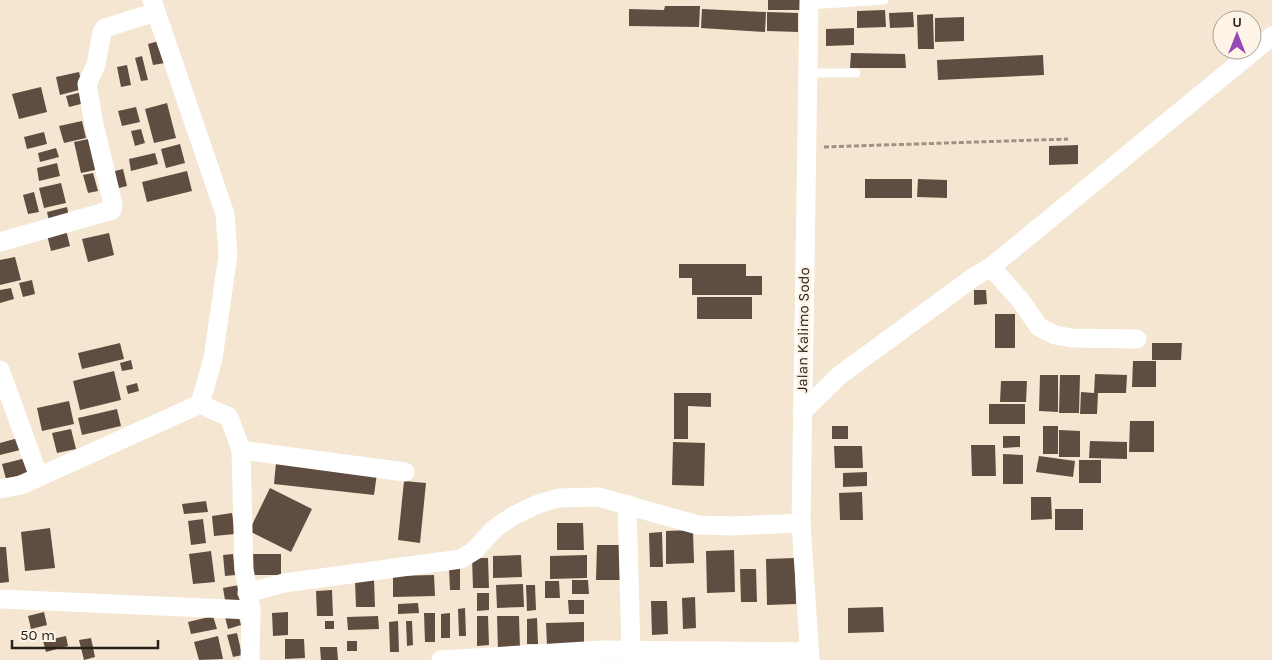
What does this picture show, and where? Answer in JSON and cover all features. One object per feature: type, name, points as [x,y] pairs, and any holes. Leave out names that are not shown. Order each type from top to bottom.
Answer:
[{"type":"street","name":"Jalan Kalimo Sodo","points":[[809,2],[801,522],[810,656]]},
{"type":"street","points":[[0,242],[112,210],[113,204],[94,124],[87,84],[96,64],[102,32],[105,28],[154,6],[225,214],[228,255],[213,359],[200,404]]},
{"type":"street","points":[[802,412],[840,375],[974,277],[991,267],[1272,36]]},
{"type":"street","points":[[991,267],[1021,301],[1039,327],[1054,335],[1072,338],[1137,339]]},
{"type":"street","points":[[0,370],[39,477]]},
{"type":"street","points":[[0,489],[21,485],[200,404],[229,417],[241,450],[244,569],[249,602],[250,660]]},
{"type":"street","points":[[241,450],[405,472]]},
{"type":"street","points":[[0,600],[249,602],[284,583],[461,559],[474,551],[494,529],[513,516],[538,504],[558,498],[598,497],[698,525],[732,526],[801,522]]},
{"type":"street","points":[[627,504],[631,651]]},
{"type":"street","points":[[441,660],[602,655],[631,651],[810,656]]},
{"type":"lane","points":[[809,2],[884,0]]},
{"type":"lane","points":[[808,73],[856,73]]},
{"type":"path","points":[[806,147],[1068,139]]},
{"type":"building","points":[[768,0],[801,0],[800,10],[768,10]]},
{"type":"building","points":[[665,6],[700,6],[699,27],[629,26],[629,9],[664,10]]},
{"type":"building","points":[[702,9],[766,12],[765,32],[701,28]]},
{"type":"building","points":[[885,10],[886,27],[857,28],[857,11]]},
{"type":"building","points":[[767,12],[798,13],[798,32],[767,31]]},
{"type":"building","points":[[913,12],[914,27],[890,28],[889,13]]},
{"type":"building","points":[[933,14],[934,49],[918,49],[917,15]]},
{"type":"building","points":[[964,17],[964,41],[935,42],[935,18]]},
{"type":"building","points":[[854,28],[854,45],[826,46],[826,29]]},
{"type":"building","points":[[159,41],[165,63],[153,65],[148,44]]},
{"type":"building","points":[[851,53],[905,54],[906,68],[850,68]]},
{"type":"building","points":[[1043,55],[1044,75],[938,80],[937,60]]},
{"type":"building","points":[[142,56],[148,80],[141,81],[135,58]]},
{"type":"building","points":[[127,65],[131,85],[121,87],[117,67]]},
{"type":"building","points":[[79,72],[83,89],[60,95],[56,77]]},
{"type":"building","points":[[41,87],[47,112],[19,119],[12,94]]},
{"type":"building","points":[[82,92],[85,103],[69,107],[66,96]]},
{"type":"building","points":[[167,103],[176,138],[154,143],[145,109]]},
{"type":"building","points":[[136,107],[140,122],[122,126],[118,111]]},
{"type":"building","points":[[82,121],[86,138],[64,143],[59,126]]},
{"type":"building","points":[[141,129],[145,143],[135,146],[131,131]]},
{"type":"building","points":[[44,132],[47,144],[27,149],[24,137]]},
{"type":"building","points":[[93,138],[100,169],[81,173],[74,142]]},
{"type":"building","points":[[180,144],[185,163],[166,168],[161,149]]},
{"type":"building","points":[[1078,145],[1078,164],[1049,165],[1049,146]]},
{"type":"building","points":[[56,148],[59,157],[40,162],[38,153]]},
{"type":"building","points":[[155,153],[158,164],[131,171],[129,159]]},
{"type":"building","points":[[57,163],[60,176],[39,181],[37,168]]},
{"type":"building","points":[[123,169],[127,186],[111,190],[107,173]]},
{"type":"building","points":[[187,171],[192,191],[147,202],[142,182]]},
{"type":"building","points":[[93,173],[98,191],[88,193],[83,175]]},
{"type":"building","points":[[865,179],[912,179],[912,198],[865,198]]},
{"type":"building","points":[[918,179],[947,180],[947,198],[917,197]]},
{"type":"building","points":[[61,183],[66,203],[44,208],[39,188]]},
{"type":"building","points":[[34,192],[39,212],[28,214],[23,195]]},
{"type":"building","points":[[67,207],[69,217],[49,221],[47,212]]},
{"type":"building","points":[[65,226],[70,246],[51,251],[46,231]]},
{"type":"building","points":[[109,233],[114,255],[88,262],[82,239]]},
{"type":"building","points":[[15,257],[21,280],[0,285],[0,260]]},
{"type":"building","points":[[679,264],[746,264],[746,276],[762,276],[762,295],[692,295],[692,278],[679,278]]},
{"type":"building","points":[[32,280],[35,294],[23,297],[19,283]]},
{"type":"building","points":[[11,288],[14,299],[0,303],[0,290]]},
{"type":"building","points":[[974,290],[986,290],[987,304],[974,305]]},
{"type":"building","points":[[697,297],[752,297],[752,319],[697,319]]},
{"type":"building","points":[[995,314],[1015,314],[1015,348],[995,348]]},
{"type":"building","points":[[120,343],[124,359],[82,369],[78,353]]},
{"type":"building","points":[[1152,343],[1182,343],[1181,360],[1152,360]]},
{"type":"building","points":[[131,360],[133,369],[122,371],[120,363]]},
{"type":"building","points":[[1133,361],[1156,361],[1156,387],[1132,387]]},
{"type":"building","points":[[114,371],[121,400],[80,410],[73,381]]},
{"type":"building","points":[[1095,374],[1127,375],[1126,393],[1098,393],[1097,414],[1080,414],[1081,392],[1094,393]]},
{"type":"building","points":[[1040,375],[1058,375],[1058,412],[1039,411]]},
{"type":"building","points":[[1060,375],[1080,375],[1079,413],[1059,413]]},
{"type":"building","points":[[1001,381],[1027,381],[1026,402],[1000,402]]},
{"type":"building","points":[[137,383],[139,391],[128,394],[126,386]]},
{"type":"building","points":[[674,393],[711,393],[711,407],[688,406],[688,439],[674,439]]},
{"type":"building","points":[[69,401],[74,424],[42,431],[37,408]]},
{"type":"building","points":[[989,404],[1025,404],[1025,424],[989,424]]},
{"type":"building","points":[[117,409],[121,426],[82,435],[78,418]]},
{"type":"building","points":[[1130,421],[1154,421],[1154,452],[1129,452]]},
{"type":"building","points":[[832,426],[848,426],[848,439],[832,439]]},
{"type":"building","points":[[1043,426],[1058,426],[1058,454],[1043,454]]},
{"type":"building","points":[[71,429],[76,449],[57,453],[52,433]]},
{"type":"building","points":[[1059,430],[1080,431],[1080,457],[1059,457]]},
{"type":"building","points":[[1003,436],[1020,436],[1020,447],[1003,448]]},
{"type":"building","points":[[18,438],[20,450],[0,455],[0,443]]},
{"type":"building","points":[[1090,441],[1127,442],[1127,459],[1089,458]]},
{"type":"building","points":[[673,442],[705,443],[704,486],[672,485]]},
{"type":"building","points":[[971,445],[995,445],[996,476],[972,476]]},
{"type":"building","points":[[834,446],[862,446],[863,468],[835,468]]},
{"type":"building","points":[[1003,454],[1023,455],[1023,484],[1003,484]]},
{"type":"building","points":[[1039,456],[1075,461],[1073,477],[1036,472]]},
{"type":"building","points":[[26,458],[30,473],[6,479],[2,464]]},
{"type":"building","points":[[1079,460],[1101,460],[1101,483],[1079,483]]},
{"type":"building","points":[[276,463],[377,473],[374,495],[274,484]]},
{"type":"building","points":[[867,472],[867,486],[843,487],[843,473]]},
{"type":"building","points":[[404,481],[426,483],[420,543],[398,540]]},
{"type":"building","points":[[270,488],[312,509],[291,552],[249,531]]},
{"type":"building","points":[[862,492],[863,520],[840,520],[839,493]]},
{"type":"building","points":[[1031,497],[1051,497],[1052,519],[1031,520]]},
{"type":"building","points":[[206,501],[208,512],[184,514],[182,504]]},
{"type":"building","points":[[1055,509],[1083,509],[1083,530],[1055,530]]},
{"type":"building","points":[[232,513],[235,534],[214,536],[212,516]]},
{"type":"building","points":[[203,519],[206,543],[191,545],[188,521]]},
{"type":"building","points":[[557,523],[583,523],[584,550],[557,550]]},
{"type":"building","points":[[50,528],[55,568],[25,571],[21,532]]},
{"type":"building","points":[[693,530],[694,563],[666,564],[666,531]]},
{"type":"building","points":[[662,532],[663,567],[650,567],[649,533]]},
{"type":"building","points":[[597,545],[625,545],[624,580],[596,580]]},
{"type":"building","points":[[0,547],[6,547],[9,582],[0,583]]},
{"type":"building","points":[[734,550],[735,592],[707,593],[706,551]]},
{"type":"building","points":[[211,551],[215,582],[193,584],[189,554]]},
{"type":"building","points":[[233,554],[235,575],[225,576],[223,555]]},
{"type":"building","points":[[253,554],[281,554],[281,575],[253,575]]},
{"type":"building","points":[[521,555],[522,577],[493,578],[493,556]]},
{"type":"building","points":[[587,555],[587,578],[550,579],[550,556]]},
{"type":"building","points":[[472,558],[488,558],[489,588],[473,588]]},
{"type":"building","points":[[795,558],[796,604],[767,605],[766,559]]},
{"type":"building","points":[[449,568],[460,568],[460,590],[450,590]]},
{"type":"building","points":[[740,569],[756,569],[757,602],[741,602]]},
{"type":"building","points":[[434,575],[435,596],[393,597],[393,576]]},
{"type":"building","points":[[374,580],[375,607],[356,607],[355,581]]},
{"type":"building","points":[[572,580],[588,580],[589,594],[572,594]]},
{"type":"building","points":[[545,581],[559,581],[560,598],[545,598]]},
{"type":"building","points":[[523,584],[524,607],[497,608],[496,585]]},
{"type":"building","points":[[239,585],[242,603],[226,606],[223,588]]},
{"type":"building","points":[[526,585],[535,585],[536,610],[527,611]]},
{"type":"building","points":[[332,590],[333,616],[317,616],[316,591]]},
{"type":"building","points":[[477,593],[489,593],[489,610],[477,611]]},
{"type":"building","points":[[695,597],[696,628],[683,629],[682,598]]},
{"type":"building","points":[[568,600],[584,600],[584,614],[569,614]]},
{"type":"building","points":[[651,601],[667,601],[668,634],[652,635]]},
{"type":"building","points":[[418,603],[419,613],[398,614],[398,604]]},
{"type":"building","points":[[883,607],[884,632],[848,633],[848,608]]},
{"type":"building","points":[[465,608],[466,636],[459,636],[458,609]]},
{"type":"building","points":[[44,612],[47,625],[31,629],[28,616]]},
{"type":"building","points":[[288,612],[288,635],[273,636],[272,613]]},
{"type":"building","points":[[424,613],[435,613],[435,642],[425,642]]},
{"type":"building","points":[[450,613],[450,638],[441,638],[441,614]]},
{"type":"building","points":[[238,614],[241,625],[228,629],[225,617]]},
{"type":"building","points":[[213,616],[217,629],[191,634],[188,622]]},
{"type":"building","points":[[378,616],[379,629],[348,630],[347,617]]},
{"type":"building","points":[[477,616],[488,616],[489,645],[477,646]]},
{"type":"building","points":[[497,616],[519,616],[520,649],[498,650]]},
{"type":"building","points":[[537,618],[538,644],[527,644],[527,619]]},
{"type":"building","points":[[325,621],[334,621],[334,629],[325,629]]},
{"type":"building","points":[[398,621],[399,652],[390,652],[389,622]]},
{"type":"building","points":[[406,621],[412,621],[413,645],[407,646]]},
{"type":"building","points":[[584,622],[584,645],[547,646],[546,623]]},
{"type":"building","points":[[237,633],[242,655],[233,657],[227,635]]},
{"type":"building","points":[[66,636],[68,646],[46,652],[43,641]]},
{"type":"building","points":[[218,636],[223,659],[199,660],[194,642]]},
{"type":"building","points":[[91,638],[95,657],[84,660],[79,640]]},
{"type":"building","points":[[285,639],[304,639],[305,658],[285,659]]},
{"type":"building","points":[[347,641],[357,641],[357,651],[347,651]]},
{"type":"building","points":[[320,647],[337,647],[338,660],[321,660]]}]
